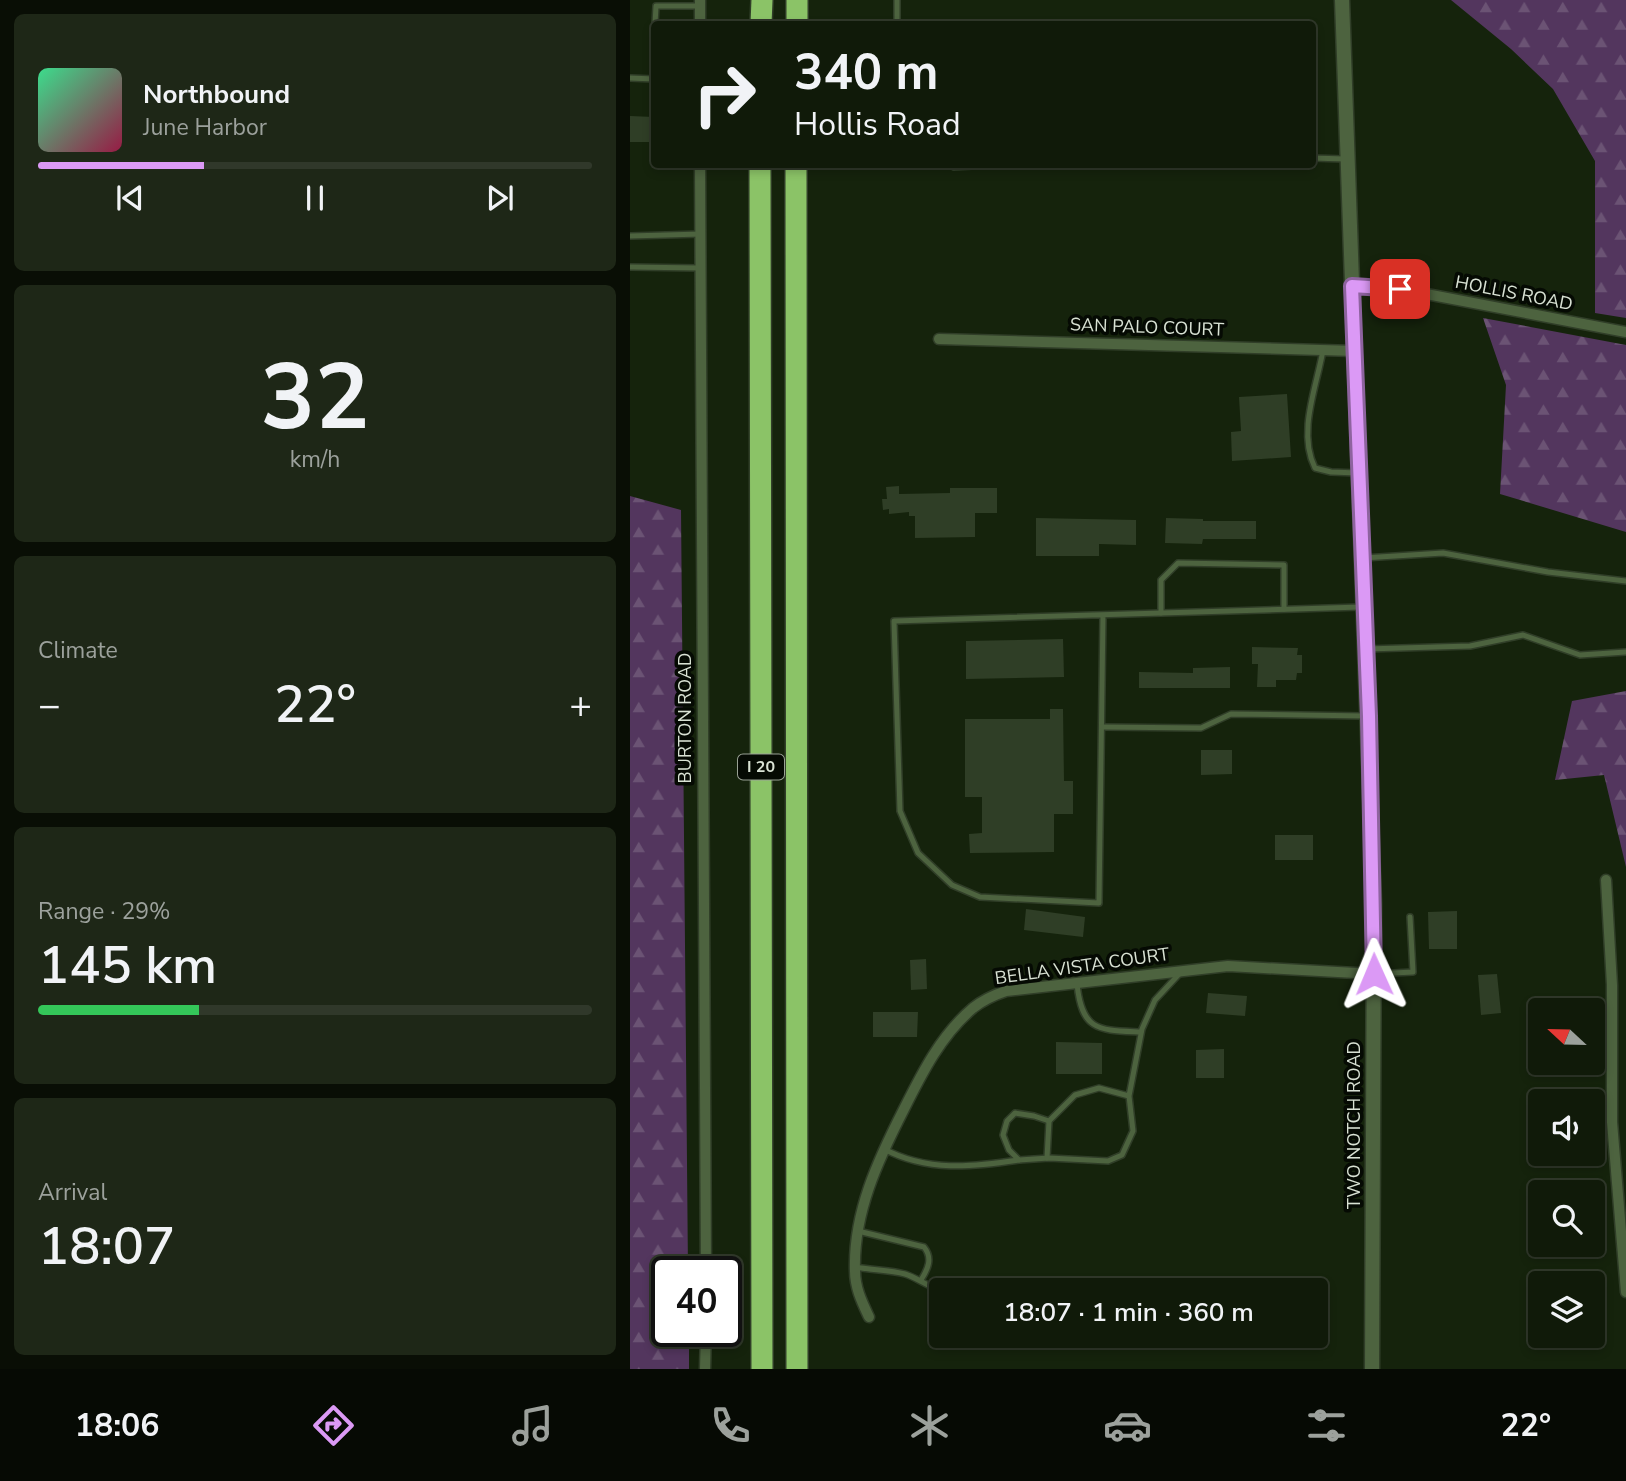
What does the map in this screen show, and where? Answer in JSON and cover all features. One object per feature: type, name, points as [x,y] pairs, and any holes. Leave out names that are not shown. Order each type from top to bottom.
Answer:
[{"type":"highway","points":[[761,21],[762,0]]},
{"type":"highway","points":[[797,0],[797,21]]},
{"type":"highway","name":"I 20","points":[[761,168],[762,1369]]},
{"type":"highway","name":"I 20","points":[[796,168],[797,1369]]},
{"type":"street","name":"TWO NOTCH ROAD","points":[[1342,0],[1369,716],[1374,974],[1373,1369]]},
{"type":"street","points":[[700,3],[700,21]]},
{"type":"street","name":"BURTON ROAD","points":[[700,168],[706,1256]]},
{"type":"street","name":"HOLLIS ROAD","points":[[1352,286],[1412,291],[1626,332]]},
{"type":"street","name":"SAN PALO COURT","points":[[939,339],[1355,351]]},
{"type":"street","points":[[1606,880],[1612,985],[1612,1122],[1626,1292]]},
{"type":"street","name":"BELLA VISTA COURT","points":[[869,1317],[857,1287],[855,1267],[864,1201],[884,1149],[920,1077],[940,1045],[973,1008],[1006,991],[1228,966],[1374,974]]},
{"type":"street","points":[[705,1369],[706,1347]]},
{"type":"lane","points":[[897,0],[897,21]]},
{"type":"lane","points":[[655,21],[656,6],[700,3]]},
{"type":"lane","points":[[630,78],[651,79]]},
{"type":"lane","points":[[1316,158],[1348,159]]},
{"type":"lane","points":[[630,236],[701,234]]},
{"type":"lane","points":[[630,267],[701,268]]},
{"type":"lane","points":[[1323,350],[1318,380],[1310,400],[1310,459],[1315,468],[1331,472],[1359,473]]},
{"type":"lane","points":[[1363,558],[1443,554],[1548,572],[1626,581]]},
{"type":"lane","points":[[1161,613],[1161,580],[1178,564],[1284,565],[1284,609]]},
{"type":"lane","points":[[1103,615],[1099,903],[981,897],[952,885],[918,853],[900,811],[894,621],[1364,606]]},
{"type":"lane","points":[[1366,649],[1470,646],[1523,635],[1580,655],[1626,652]]},
{"type":"lane","points":[[1102,727],[1201,728],[1231,714],[1369,716]]},
{"type":"lane","points":[[1374,974],[1413,972],[1410,917]]},
{"type":"lane","points":[[884,1149],[902,1158],[938,1166],[976,1167],[1046,1158],[1108,1161],[1122,1155],[1133,1131],[1129,1096],[1141,1032],[1155,1000],[1183,970]]},
{"type":"lane","points":[[1077,983],[1079,1006],[1091,1024],[1108,1030],[1141,1032]]},
{"type":"lane","points":[[1046,1158],[1049,1121],[1075,1095],[1099,1087],[1129,1096]]},
{"type":"lane","points":[[1019,1160],[1009,1150],[1003,1135],[1007,1121],[1015,1113],[1049,1121]]},
{"type":"lane","points":[[858,1231],[923,1247],[928,1252],[929,1262],[921,1280]]},
{"type":"lane","points":[[855,1267],[902,1273],[929,1286]]},
{"type":"green space","points":[[1451,0],[1626,0],[1626,318],[1595,313],[1595,161],[1553,89],[1511,49]]},
{"type":"green space","points":[[1483,318],[1626,345],[1626,532],[1500,494],[1506,385]]},
{"type":"green space","points":[[630,496],[681,510],[688,1256],[651,1256],[651,1347],[689,1347],[689,1369],[630,1369]]},
{"type":"green space","points":[[1626,691],[1626,867],[1604,775],[1555,780],[1572,701]]},
{"type":"building","points":[[630,116],[651,117],[651,142],[630,142]]},
{"type":"building","points":[[1287,394],[1291,457],[1232,461],[1231,432],[1241,431],[1239,397]]},
{"type":"building","points":[[899,486],[899,494],[950,493],[950,488],[997,488],[997,513],[975,513],[975,537],[915,538],[915,516],[909,516],[909,512],[889,514],[889,509],[883,510],[882,499],[887,499],[886,487]]},
{"type":"building","points":[[1036,518],[1136,520],[1136,545],[1099,544],[1099,556],[1036,556]]},
{"type":"building","points":[[1166,518],[1256,521],[1256,539],[1203,539],[1202,544],[1165,543]]},
{"type":"building","points":[[1063,639],[1064,677],[966,679],[966,641]]},
{"type":"building","points":[[1252,647],[1298,648],[1297,655],[1302,655],[1302,673],[1297,673],[1296,680],[1276,680],[1276,687],[1257,687],[1258,664],[1252,664]]},
{"type":"building","points":[[1230,667],[1230,688],[1139,688],[1139,672],[1193,673],[1193,668]]},
{"type":"building","points":[[1050,709],[1063,709],[1064,781],[1073,781],[1073,814],[1054,814],[1054,852],[970,853],[969,834],[982,833],[982,797],[965,797],[965,719],[1050,719]]},
{"type":"building","points":[[1201,750],[1232,750],[1232,774],[1201,775]]},
{"type":"building","points":[[1275,835],[1313,835],[1313,860],[1275,860]]},
{"type":"building","points":[[1026,909],[1085,917],[1083,937],[1024,930]]},
{"type":"building","points":[[1457,911],[1457,949],[1429,949],[1428,912]]},
{"type":"building","points":[[926,959],[927,989],[911,990],[910,960]]},
{"type":"building","points":[[1497,974],[1501,1013],[1481,1015],[1478,975]]},
{"type":"building","points":[[1208,993],[1247,996],[1245,1016],[1206,1013]]},
{"type":"building","points":[[873,1012],[918,1012],[917,1037],[873,1037]]},
{"type":"building","points":[[1056,1042],[1102,1043],[1102,1074],[1056,1074]]},
{"type":"building","points":[[1224,1049],[1224,1078],[1196,1078],[1196,1050]]},
{"type":"route","points":[[1374,974],[1369,716],[1352,286],[1400,289]]}]
